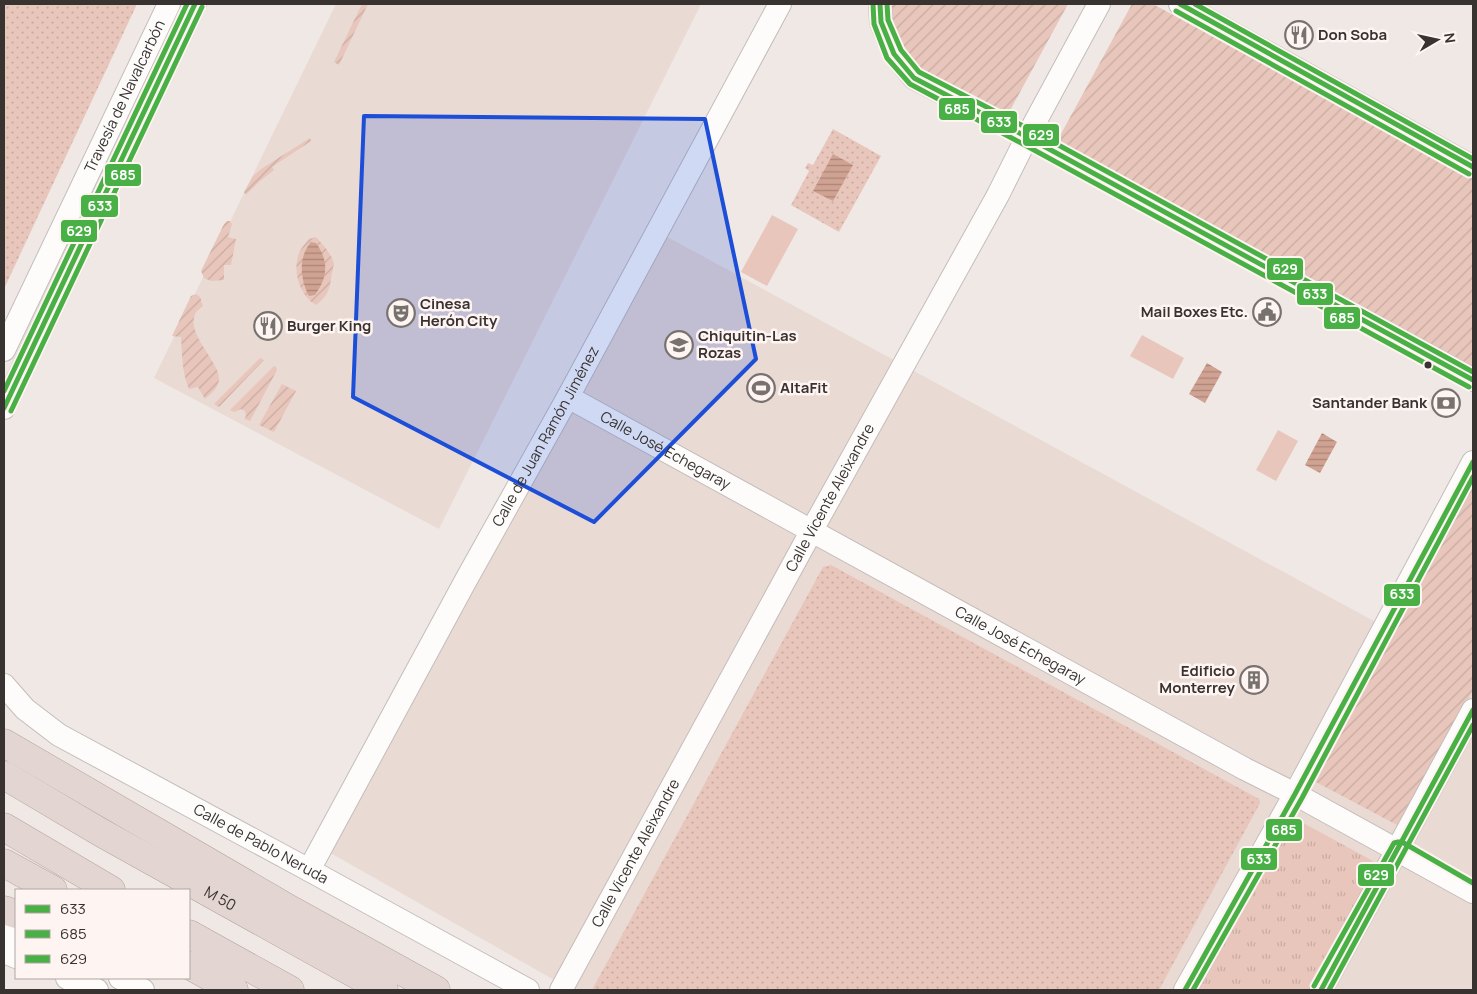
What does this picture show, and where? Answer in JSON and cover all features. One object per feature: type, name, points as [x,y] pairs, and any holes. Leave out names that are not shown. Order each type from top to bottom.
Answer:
[{"type":"highway","points":[[4,743],[291,910],[436,990]]},
{"type":"highway","name":"M 50","points":[[4,775],[100,832],[384,990]]},
{"type":"highway","points":[[4,827],[109,889]]},
{"type":"highway","points":[[4,864],[51,889]]},
{"type":"highway","points":[[190,935],[290,990]]},
{"type":"highway","points":[[190,966],[234,990]]},
{"type":"highway","points":[[175,979],[199,990]]},
{"type":"street","name":"Travesía de Navalcarbón","points":[[4,350],[169,4]]},
{"type":"street","name":"Travesía de Navalcarbón","points":[[4,408],[195,4]]},
{"type":"street","name":"Calle de Juan Ramón Jiménez","points":[[310,870],[780,4]]},
{"type":"street","points":[[880,4],[881,22],[894,54],[914,78],[1027,137],[1473,380]]},
{"type":"street","name":"Calle Vicente Aleixandre","points":[[561,990],[812,530],[993,204],[1099,4]]},
{"type":"street","points":[[1180,4],[1473,167]]},
{"type":"street","name":"Calle José Echegaray","points":[[568,397],[1245,769],[1398,849],[1473,892]]},
{"type":"street","points":[[1185,990],[1295,794],[1473,462]]},
{"type":"street","name":"Calle de Pablo Neruda","points":[[4,685],[24,709],[59,735],[528,990]]},
{"type":"street","points":[[1321,990],[1473,710]]},
{"type":"street","points":[[69,979],[97,990]]},
{"type":"street","points":[[122,979],[143,990]]},
{"type":"highlighted area","points":[[364,116],[705,119],[756,359],[594,522],[353,397]]},
{"type":"shaded area","points":[[336,4],[701,4],[439,529],[154,378]]},
{"type":"shaded area","points":[[833,154],[853,165],[833,201],[813,191]]},
{"type":"shaded area","points":[[662,234],[1473,675],[1473,990],[572,990],[327,851]]},
{"type":"shaded area","points":[[311,242],[316,243],[320,250],[325,263],[325,269],[322,282],[315,295],[309,296],[302,275],[302,261]]},
{"type":"shaded area","points":[[1207,363],[1222,372],[1205,403],[1189,394]]},
{"type":"shaded area","points":[[1322,433],[1337,442],[1320,473],[1305,465]]},
{"type":"green space","points":[[4,4],[137,4],[4,289]]},
{"type":"green space","points":[[362,4],[368,4],[339,65],[334,62]]},
{"type":"green space","points":[[891,4],[1068,4],[1007,116],[916,67],[902,46],[892,17]]},
{"type":"green space","points":[[1132,4],[1153,4],[1473,179],[1473,370],[1056,143]]},
{"type":"green space","points":[[833,129],[881,156],[839,232],[791,205],[809,171],[805,168],[808,163],[813,165]]},
{"type":"green space","points":[[310,138],[311,141],[272,167],[274,170],[245,194],[244,192],[253,176],[261,169]]},
{"type":"green space","points":[[772,215],[798,229],[767,286],[741,272]]},
{"type":"green space","points":[[227,221],[230,221],[232,224],[228,237],[236,239],[231,265],[224,265],[224,280],[211,281],[204,278],[201,271]]},
{"type":"green space","points":[[316,237],[329,253],[334,264],[328,292],[316,305],[310,301],[302,290],[296,270],[301,249],[309,239]]},
{"type":"green space","points":[[196,294],[200,297],[203,306],[197,311],[194,319],[194,328],[218,373],[219,380],[216,388],[205,399],[198,387],[189,389],[182,357],[181,337],[172,336],[191,296]]},
{"type":"green space","points":[[1142,335],[1184,358],[1173,379],[1130,356]]},
{"type":"green space","points":[[260,358],[264,360],[219,407],[214,404]]},
{"type":"green space","points":[[274,366],[277,370],[250,421],[245,419],[245,411],[241,409],[234,412],[230,410]]},
{"type":"green space","points":[[282,384],[296,391],[274,432],[259,425]]},
{"type":"green space","points":[[1278,430],[1298,441],[1276,481],[1256,470]]},
{"type":"green space","points":[[1473,485],[1473,690],[1399,826],[1312,780]]},
{"type":"green space","points":[[831,565],[1259,799],[1260,803],[1159,990],[592,990],[823,567]]},
{"type":"green space","points":[[1296,819],[1373,861],[1363,892],[1310,990],[1197,990],[1277,847]]},
{"type":"transit line","name":"629","points":[[4,391],[187,4]]},
{"type":"transit line","name":"633","points":[[4,408],[195,4]]},
{"type":"transit line","name":"685","points":[[873,4],[874,24],[887,58],[910,84],[1469,387]]},
{"type":"transit line","name":"633","points":[[880,4],[881,22],[894,54],[914,78],[1027,137],[1473,380]]},
{"type":"transit line","name":"629","points":[[887,4],[888,20],[901,50],[919,72],[1031,130],[1473,372]]},
{"type":"transit line","name":"633","points":[[1180,4],[1473,167]]},
{"type":"transit line","name":"629","points":[[1195,4],[1473,159]]},
{"type":"transit line","name":"685","points":[[11,411],[202,7]]},
{"type":"transit line","name":"685","points":[[1176,11],[1469,174]]},
{"type":"transit line","name":"633","points":[[1185,990],[1295,794],[1473,462]]},
{"type":"transit line","name":"685","points":[[1193,990],[1302,798],[1473,477]]},
{"type":"transit line","name":"633","points":[[1321,990],[1473,710]]},
{"type":"transit line","name":"685","points":[[1329,990],[1473,725]]},
{"type":"transit line","name":"629","points":[[1314,986],[1394,843],[1402,842],[1473,883]]},
{"type":"place","name":"Don Soba","points":[[1299,35]]},
{"type":"place","name":"Mail Boxes Etc.","points":[[1267,312]]},
{"type":"place","name":"Cinesa Herón City","points":[[401,313]]},
{"type":"place","name":"Burger King","points":[[268,326]]},
{"type":"place","name":"Chiquitin-Las Rozas","points":[[679,345]]},
{"type":"place","name":"AltaFit","points":[[761,388]]},
{"type":"place","name":"Santander Bank","points":[[1446,403]]},
{"type":"place","name":"Edificio Monterrey","points":[[1254,680]]}]
